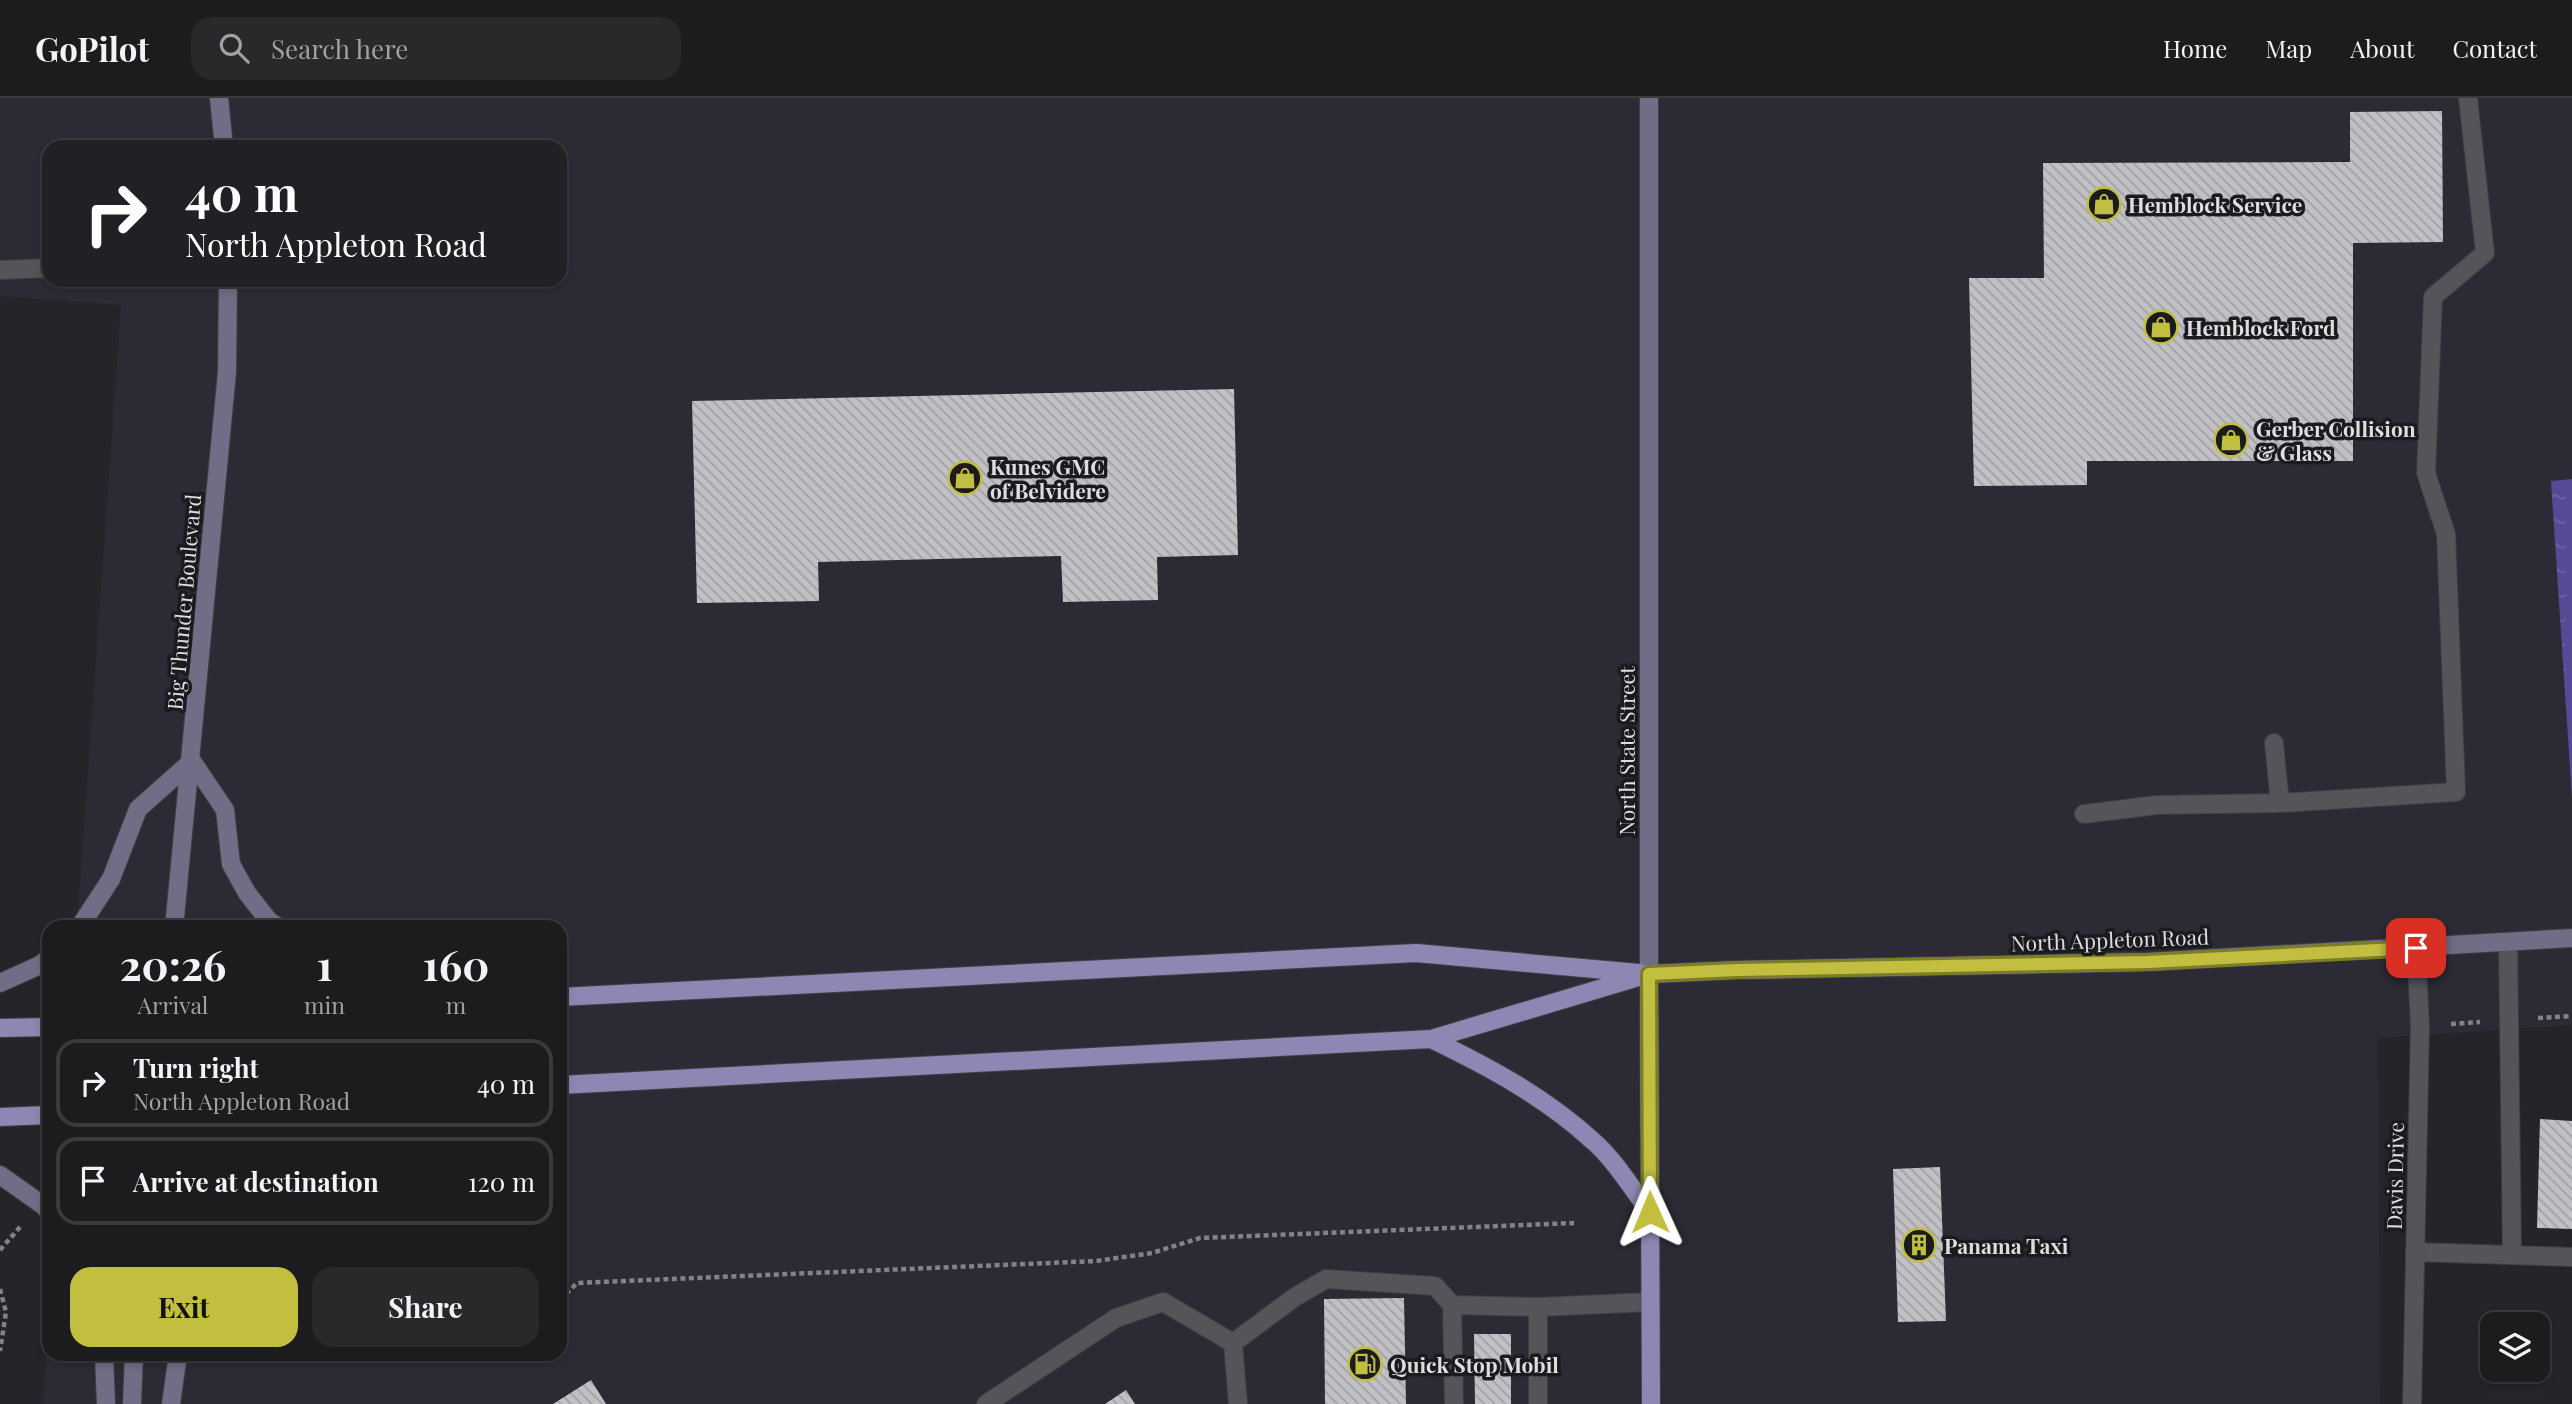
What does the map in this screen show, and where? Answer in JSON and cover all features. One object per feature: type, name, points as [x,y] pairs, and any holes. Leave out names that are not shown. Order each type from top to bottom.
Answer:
[{"type":"main road","points":[[219,98],[223,140]]},
{"type":"main road","name":"North State Street","points":[[1649,98],[1651,1404]]},
{"type":"main road","name":"Big Thunder Boulevard","points":[[175,920],[227,372],[228,287]]},
{"type":"main road","points":[[84,920],[111,879],[138,809],[191,761],[225,810],[231,864],[247,893],[268,920]]},
{"type":"main road","name":"North Appleton Road","points":[[1649,974],[2148,962],[2572,938]]},
{"type":"main road","points":[[567,997],[1416,953],[1649,974]]},
{"type":"main road","points":[[0,983],[42,963]]},
{"type":"main road","points":[[567,1085],[1431,1039],[1649,974]]},
{"type":"main road","points":[[0,1028],[42,1027]]},
{"type":"main road","points":[[1431,1039],[1496,1071],[1545,1102],[1595,1143],[1650,1212]]},
{"type":"main road","points":[[0,1117],[42,1115]]},
{"type":"main road","points":[[0,1175],[42,1205]]},
{"type":"main road","points":[[104,1361],[106,1404]]},
{"type":"main road","points":[[132,1404],[134,1361]]},
{"type":"main road","points":[[171,1404],[177,1361]]},
{"type":"street","points":[[2084,814],[2157,805],[2280,803],[2456,792],[2446,534],[2426,473],[2433,297],[2485,253],[2468,98]]},
{"type":"street","points":[[0,270],[42,268]]},
{"type":"street","points":[[2274,743],[2280,803]]},
{"type":"street","points":[[2508,942],[2512,1255]]},
{"type":"street","name":"Davis Drive","points":[[2412,1404],[2420,1026],[2416,948]]},
{"type":"street","points":[[2415,1252],[2572,1257]]},
{"type":"street","points":[[1233,1343],[1294,1297],[1326,1279],[1435,1286],[1452,1306],[1454,1404]]},
{"type":"street","points":[[986,1404],[1116,1318],[1163,1302],[1233,1343]]},
{"type":"street","points":[[1452,1306],[1538,1307],[1650,1302]]},
{"type":"street","points":[[1538,1307],[1538,1404]]},
{"type":"street","points":[[1233,1343],[1238,1404]]},
{"type":"path","points":[[567,1293],[577,1283],[1097,1261],[1152,1253],[1200,1238],[1574,1223]]},
{"type":"path","points":[[0,1289],[6,1312],[0,1351]]},
{"type":"shaded area","points":[[0,98],[2572,98],[2572,1025],[2378,1038],[2380,1404],[43,1404],[46,1361],[567,1361],[567,920],[77,920],[121,305],[0,296]]},
{"type":"water","points":[[2572,479],[2572,798],[2551,481]]},
{"type":"building","name":"Hemblock Ford","points":[[2442,111],[2443,242],[2353,243],[2353,461],[2087,461],[2087,485],[1974,486],[1969,278],[2044,278],[2043,163],[2350,162],[2350,112]]},
{"type":"building","name":"Kunes GMC of Belvidere","points":[[1234,389],[1238,555],[1157,557],[1158,600],[1063,602],[1061,556],[818,562],[819,601],[697,603],[692,401]]},
{"type":"building","points":[[2540,1119],[2572,1121],[2572,1229],[2537,1228]]},
{"type":"building","name":"Panama Taxi","points":[[1940,1167],[1946,1321],[1898,1322],[1893,1169]]},
{"type":"building","name":"Quick Stop Mobil","points":[[1404,1298],[1406,1404],[1325,1404],[1324,1299]]},
{"type":"building","points":[[1474,1334],[1511,1334],[1511,1404],[1475,1404]]},
{"type":"building","points":[[591,1380],[606,1404],[553,1404]]},
{"type":"building","points":[[1126,1390],[1135,1404],[1105,1404]]},
{"type":"place","name":"Hemblock Service","points":[[2104,204]]},
{"type":"place","name":"Hemblock Ford","points":[[2161,327]]},
{"type":"place","name":"Gerber Collision & Glass","points":[[2231,440]]},
{"type":"place","name":"Kunes GMC of Belvidere","points":[[965,478]]},
{"type":"place","name":"Panama Taxi","points":[[1919,1245]]},
{"type":"place","name":"Quick Stop Mobil","points":[[1365,1364]]},
{"type":"route","points":[[1650,1212],[1649,974],[2148,962],[2416,948]]}]
